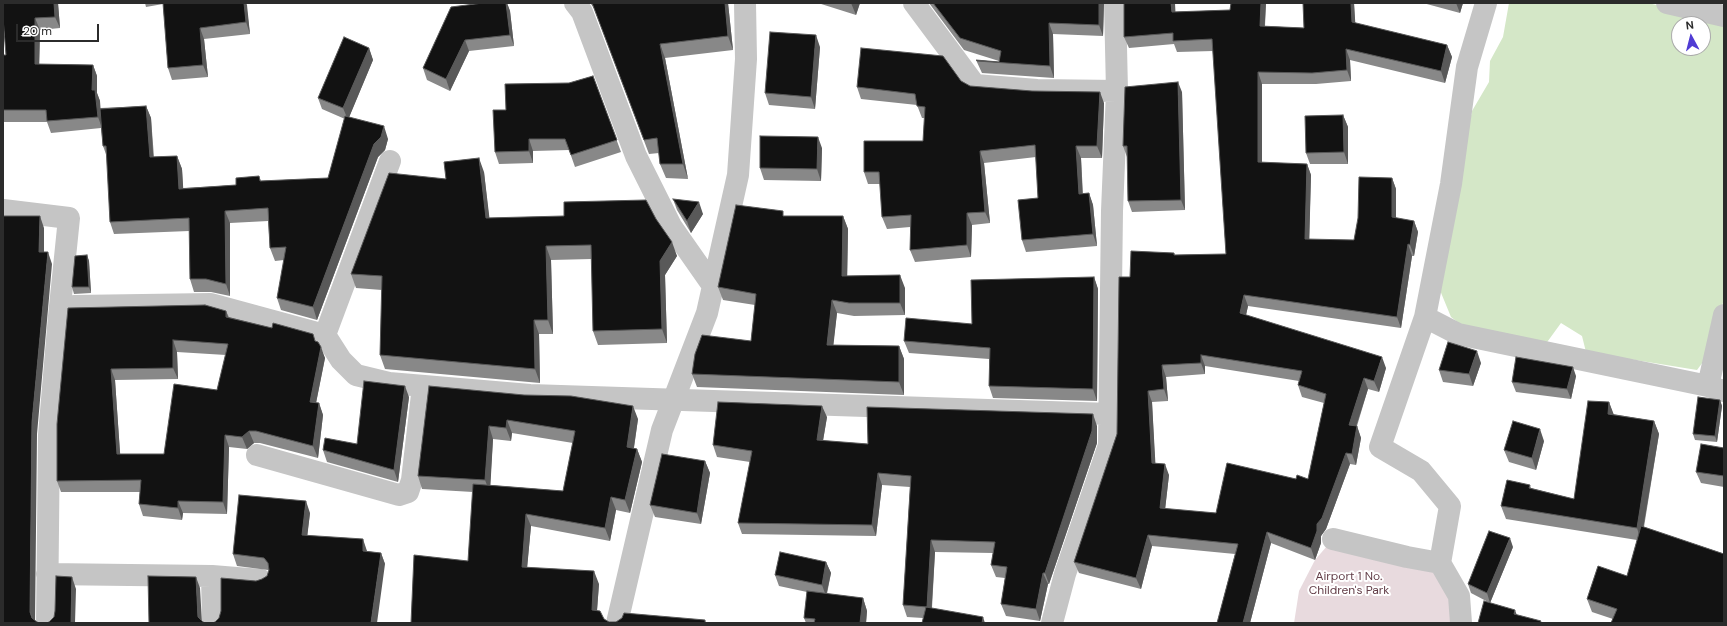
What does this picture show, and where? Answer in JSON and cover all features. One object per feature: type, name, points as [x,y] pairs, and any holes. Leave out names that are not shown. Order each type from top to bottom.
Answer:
[{"type":"street","points":[[575,3],[582,12],[636,156],[671,226],[713,286]]},
{"type":"street","points":[[617,623],[662,430],[707,313],[738,175],[746,59],[745,3]]},
{"type":"street","points":[[914,3],[975,85],[1037,90],[1117,91]]},
{"type":"street","points":[[1052,623],[1065,574],[1109,445],[1112,211],[1117,91],[1115,3]]},
{"type":"street","points":[[1461,623],[1459,596],[1440,563],[1450,506],[1421,472],[1380,447],[1425,317],[1451,184],[1467,67],[1486,3]]},
{"type":"street","points":[[1667,3],[1724,16]]},
{"type":"street","points":[[325,335],[390,161]]},
{"type":"street","points":[[3,210],[69,218],[58,316],[49,435],[46,574],[48,623]]},
{"type":"street","points":[[58,316],[64,309],[74,306],[211,304],[325,335],[341,360],[356,375],[389,383],[530,395],[674,398],[1110,414]]},
{"type":"street","points":[[1425,317],[1458,334],[1716,388],[1724,315]]},
{"type":"street","points":[[257,455],[399,495],[408,492],[412,480],[423,386]]},
{"type":"street","points":[[1333,539],[1400,556],[1440,563]]},
{"type":"street","points":[[46,574],[212,576],[261,580]]},
{"type":"street","points":[[212,576],[213,623]]},
{"type":"green space","name":"Airport 1 No. Children's Park","points":[[1333,539],[1440,563],[1459,623],[1294,623],[1299,591],[1315,560]]},
{"type":"shaded area","points":[[1509,3],[1648,3],[1703,16],[1671,16],[1671,56],[1711,56],[1711,18],[1724,21],[1724,299],[1709,354],[1697,370],[1586,352],[1582,336],[1561,323],[1545,345],[1469,331],[1451,317],[1437,283],[1472,111],[1489,82],[1490,61],[1503,37]]},
{"type":"building","points":[[3,3],[54,3],[55,17],[35,18],[35,64],[93,65],[92,90],[95,90],[98,117],[47,121],[46,110],[3,110],[3,55],[6,55]]},
{"type":"building","points":[[163,3],[244,3],[246,22],[200,28],[203,65],[168,68]]},
{"type":"building","points":[[483,3],[506,3],[510,35],[465,40],[446,79],[423,68],[451,7]]},
{"type":"building","points":[[592,3],[725,3],[728,36],[660,44],[683,164],[660,164],[657,138],[644,140]]},
{"type":"building","points":[[933,3],[1099,3],[1099,25],[1049,23],[1050,66],[977,61],[976,60],[999,62],[1001,51],[960,38]]},
{"type":"building","points":[[1124,3],[1171,3],[1172,12],[1230,10],[1231,3],[1261,3],[1260,26],[1304,28],[1303,3],[1351,3],[1352,22],[1447,45],[1441,71],[1346,49],[1347,70],[1312,73],[1258,72],[1258,162],[1307,164],[1305,239],[1354,240],[1358,218],[1359,177],[1392,178],[1392,217],[1414,221],[1410,245],[1408,244],[1397,317],[1244,295],[1240,313],[1382,357],[1374,381],[1364,378],[1349,425],[1357,426],[1352,454],[1346,453],[1322,518],[1317,524],[1317,531],[1311,548],[1267,532],[1243,623],[1217,623],[1238,544],[1148,535],[1136,578],[1074,562],[1117,434],[1119,277],[1130,277],[1131,251],[1174,253],[1174,255],[1226,254],[1212,39],[1173,41],[1173,33],[1124,37]],"holes":[[[1201,355],[1302,371],[1298,385],[1326,394],[1308,479],[1297,475],[1296,479],[1227,463],[1216,513],[1160,508],[1165,464],[1152,463],[1148,391],[1164,389],[1162,365],[1201,363]]]},
{"type":"building","points":[[770,32],[816,35],[811,97],[765,93]]},
{"type":"building","points":[[344,37],[369,48],[343,108],[318,98]]},
{"type":"building","points":[[861,48],[943,56],[961,81],[970,86],[1032,91],[1100,92],[1097,146],[1076,146],[1079,194],[1089,193],[1093,234],[1022,240],[1018,200],[1038,198],[1035,145],[980,151],[985,212],[967,213],[967,245],[910,250],[911,215],[882,217],[879,172],[864,172],[864,141],[923,141],[925,107],[917,106],[915,94],[857,87]]},
{"type":"building","points":[[593,76],[617,140],[571,155],[565,139],[529,139],[529,151],[495,152],[493,110],[506,110],[505,84],[569,83]]},
{"type":"building","points":[[1178,82],[1181,200],[1128,201],[1127,146],[1123,146],[1125,87]]},
{"type":"building","points":[[146,106],[150,157],[177,156],[179,189],[236,185],[236,178],[259,176],[260,181],[328,178],[345,116],[384,126],[381,137],[374,144],[313,307],[277,298],[286,247],[270,248],[268,208],[225,211],[226,284],[206,279],[190,279],[189,218],[110,222],[106,146],[103,146],[100,109]]},
{"type":"building","points":[[1343,115],[1344,152],[1306,153],[1305,116]]},
{"type":"building","points":[[760,136],[818,137],[817,169],[760,168]]},
{"type":"building","points":[[479,158],[486,218],[564,216],[564,202],[646,200],[656,219],[672,242],[660,261],[662,329],[593,331],[591,245],[546,246],[548,320],[534,320],[535,369],[380,355],[382,276],[351,274],[389,173],[446,179],[444,162]]},
{"type":"building","points":[[673,199],[699,202],[687,221]]},
{"type":"building","points":[[736,205],[783,211],[783,216],[843,216],[842,276],[900,275],[900,303],[849,303],[832,300],[827,345],[899,346],[899,382],[692,374],[695,354],[702,335],[751,341],[756,294],[718,287]]},
{"type":"building","points":[[3,216],[40,216],[39,252],[48,252],[32,422],[30,612],[32,618],[40,623],[3,623]]},
{"type":"building","points":[[87,255],[89,287],[72,287],[75,256]]},
{"type":"building","points":[[1094,277],[1093,389],[989,386],[990,348],[904,341],[906,318],[972,324],[971,280]]},
{"type":"building","points":[[205,305],[226,311],[226,317],[272,328],[273,323],[313,334],[315,341],[318,342],[321,347],[310,402],[319,403],[313,446],[256,431],[249,431],[242,437],[225,435],[223,502],[178,501],[178,508],[139,504],[141,480],[57,481],[57,424],[68,308]],"holes":[[[173,340],[228,344],[217,390],[174,384],[164,454],[117,454],[111,369],[173,368]]]},
{"type":"building","points":[[1448,342],[1477,351],[1469,374],[1439,370]]},
{"type":"building","points":[[1516,357],[1573,367],[1567,389],[1512,382]]},
{"type":"building","points":[[364,381],[405,386],[394,470],[323,450],[325,438],[357,444]]},
{"type":"building","points":[[429,386],[524,395],[571,396],[633,406],[627,447],[637,449],[625,500],[611,497],[605,528],[526,514],[522,567],[594,571],[592,610],[600,611],[604,619],[609,622],[616,622],[622,618],[624,613],[705,620],[705,623],[411,623],[414,555],[468,561],[473,484],[563,491],[575,431],[507,420],[506,428],[489,426],[485,480],[418,476]]},
{"type":"building","points":[[1698,397],[1720,400],[1715,436],[1693,434]]},
{"type":"building","points":[[1588,401],[1609,402],[1608,414],[1654,421],[1637,528],[1501,506],[1507,480],[1530,485],[1529,488],[1574,499]]},
{"type":"building","points":[[718,402],[822,406],[817,440],[868,444],[867,407],[1093,414],[1092,431],[1045,573],[1043,573],[1036,609],[1001,604],[1007,567],[991,565],[995,542],[931,540],[927,607],[903,605],[911,476],[878,473],[872,525],[738,523],[752,451],[713,445]]},
{"type":"building","points":[[1513,421],[1540,429],[1532,458],[1504,450]]},
{"type":"building","points":[[1701,444],[1724,448],[1724,476],[1696,472]]},
{"type":"building","points":[[662,454],[705,461],[697,513],[650,505]]},
{"type":"building","points":[[239,495],[306,501],[302,535],[363,539],[363,551],[381,553],[371,623],[212,623],[219,618],[221,611],[221,578],[256,581],[267,576],[269,570],[268,563],[264,558],[233,554]]},
{"type":"building","points":[[1641,526],[1724,554],[1724,623],[1611,623],[1617,609],[1587,599],[1598,566],[1627,576]]},
{"type":"building","points":[[1489,531],[1510,538],[1487,593],[1468,584]]},
{"type":"building","points":[[780,552],[826,562],[822,585],[775,575]]},
{"type":"building","points":[[56,576],[72,577],[71,623],[46,623],[54,617]]},
{"type":"building","points":[[148,576],[196,577],[198,617],[206,623],[149,623]]},
{"type":"building","points":[[807,591],[863,598],[860,623],[814,623],[815,619],[804,618]]},
{"type":"building","points":[[1484,601],[1515,610],[1514,614],[1541,621],[1540,623],[1478,623]]},
{"type":"building","points":[[926,607],[983,617],[982,623],[922,623]]}]
